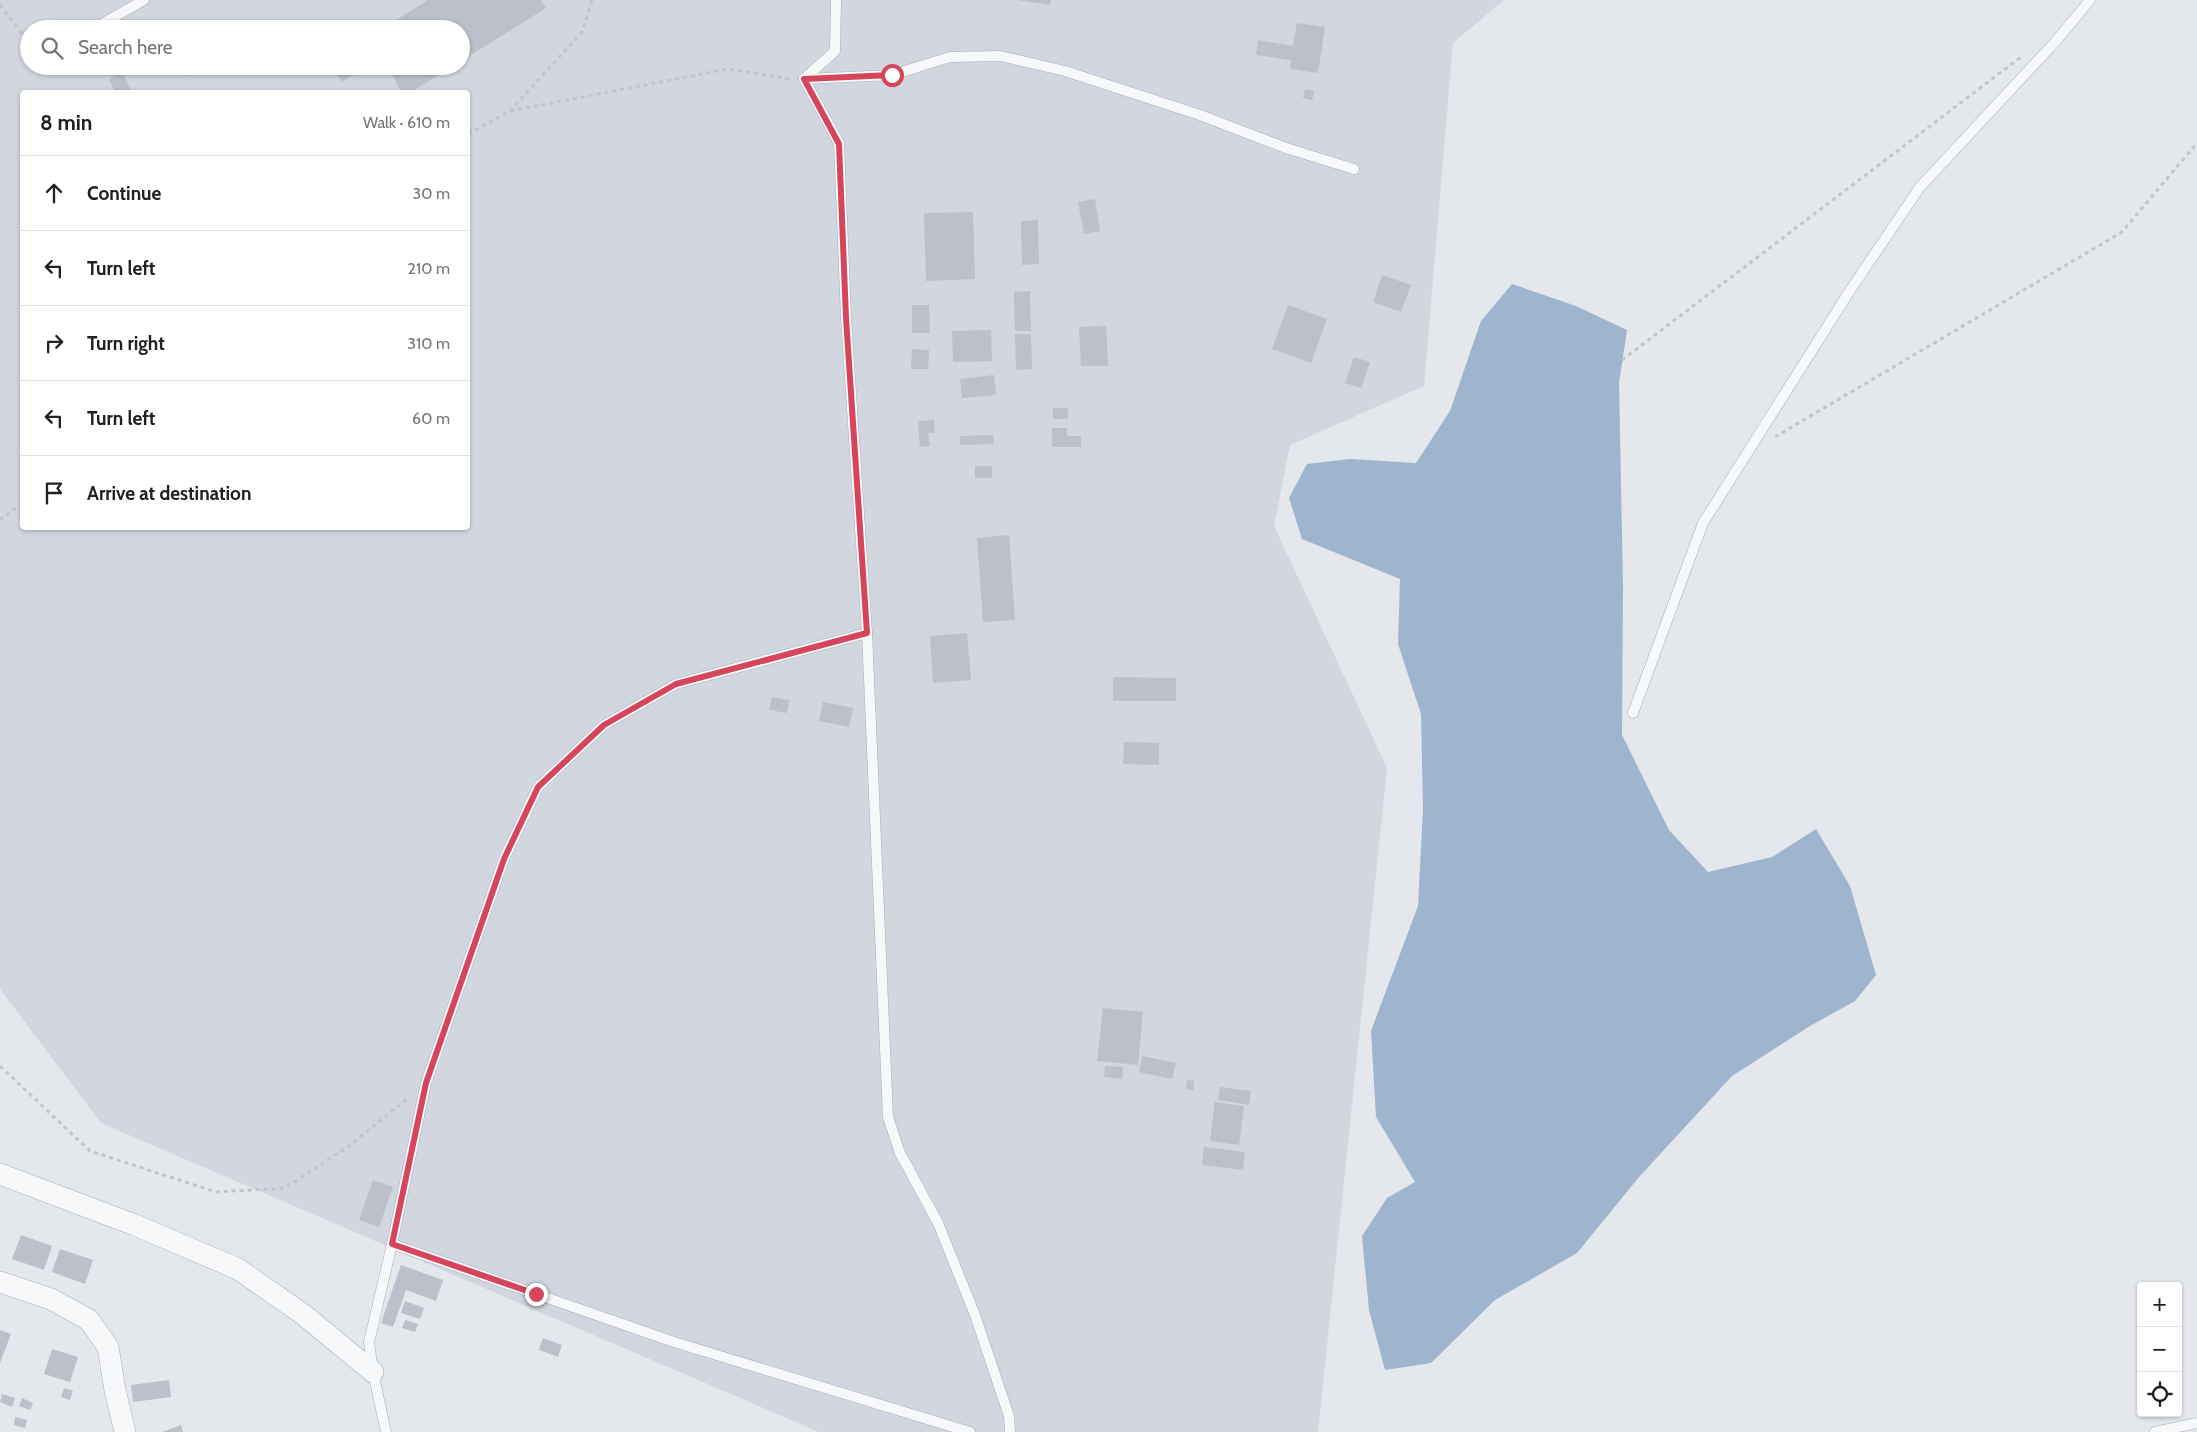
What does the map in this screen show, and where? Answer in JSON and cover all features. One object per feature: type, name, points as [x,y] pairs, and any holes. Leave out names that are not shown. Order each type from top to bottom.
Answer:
[{"type":"street","points":[[0,1174],[135,1224],[238,1269],[304,1315],[373,1372]]},
{"type":"street","points":[[0,1282],[51,1299],[89,1320],[108,1347],[115,1390],[125,1432]]},
{"type":"lane","points":[[109,20],[144,0]]},
{"type":"lane","points":[[804,79],[835,51],[836,0]]},
{"type":"lane","points":[[1633,713],[1703,523],[1849,292],[1920,187],[2056,41],[2090,0]]},
{"type":"lane","points":[[804,79],[892,75],[950,57],[1000,56],[1065,71],[1200,115],[1286,148],[1354,169]]},
{"type":"lane","points":[[804,79],[839,144],[846,318],[867,633],[888,1117],[900,1153],[938,1222],[975,1314],[1009,1416],[1010,1432]]},
{"type":"lane","points":[[386,1432],[373,1372],[369,1342],[426,1083],[504,859],[538,787],[604,725],[676,684],[867,633]]},
{"type":"lane","points":[[392,1244],[674,1342],[970,1432]]},
{"type":"lane","points":[[2155,1432],[2197,1423]]},
{"type":"path","points":[[510,111],[582,32],[592,0]]},
{"type":"path","points":[[0,5],[20,31]]},
{"type":"path","points":[[1622,360],[2027,52]]},
{"type":"path","points":[[470,133],[510,111],[728,69],[804,79]]},
{"type":"path","points":[[1772,439],[2122,232],[2197,143]]},
{"type":"path","points":[[0,520],[20,505]]},
{"type":"path","points":[[0,1066],[90,1151],[216,1192],[285,1188],[349,1146],[426,1083]]},
{"type":"shaded area","points":[[0,0],[1504,0],[1453,43],[1424,386],[1290,445],[1274,526],[1387,768],[1318,1432],[819,1432],[101,1123],[0,989]]},
{"type":"water","points":[[1512,284],[1576,306],[1627,330],[1619,383],[1623,586],[1622,735],[1669,830],[1708,872],[1772,857],[1816,829],[1850,886],[1876,975],[1855,1001],[1810,1026],[1732,1076],[1639,1177],[1577,1253],[1495,1300],[1431,1363],[1385,1370],[1369,1310],[1362,1236],[1387,1198],[1415,1182],[1376,1117],[1371,1031],[1418,906],[1423,809],[1421,714],[1398,644],[1400,579],[1302,539],[1289,498],[1307,464],[1350,459],[1416,463],[1450,411],[1481,321]]},
{"type":"building","points":[[428,0],[541,0],[546,8],[470,55],[470,20],[396,20]]},
{"type":"building","points":[[1018,0],[1051,0],[1050,5]]},
{"type":"building","points":[[1297,23],[1325,27],[1318,73],[1290,69],[1291,60],[1256,55],[1258,40],[1293,46]]},
{"type":"building","points":[[116,75],[124,75],[131,90],[114,90],[109,79]]},
{"type":"building","points":[[338,75],[353,75],[341,82]]},
{"type":"building","points":[[392,75],[438,75],[414,90],[400,90]]},
{"type":"building","points":[[1305,89],[1314,91],[1312,100],[1303,98]]},
{"type":"building","points":[[1095,199],[1100,231],[1084,234],[1078,202]]},
{"type":"building","points":[[973,212],[975,279],[926,281],[924,213]]},
{"type":"building","points":[[1038,220],[1039,264],[1022,265],[1021,221]]},
{"type":"building","points":[[1382,275],[1411,285],[1401,312],[1373,302]]},
{"type":"building","points":[[1030,291],[1031,331],[1015,331],[1014,292]]},
{"type":"building","points":[[912,305],[929,305],[930,333],[912,333]]},
{"type":"building","points":[[1288,305],[1327,319],[1311,363],[1272,349]]},
{"type":"building","points":[[1106,326],[1108,366],[1081,366],[1079,327]]},
{"type":"building","points":[[991,330],[992,361],[953,362],[952,331]]},
{"type":"building","points":[[1015,334],[1031,334],[1032,369],[1016,370]]},
{"type":"building","points":[[912,349],[929,350],[928,369],[911,369]]},
{"type":"building","points":[[1354,357],[1370,362],[1361,388],[1345,383]]},
{"type":"building","points":[[994,375],[996,395],[962,398],[960,379]]},
{"type":"building","points":[[1053,408],[1068,408],[1068,419],[1053,419]]},
{"type":"building","points":[[934,420],[935,433],[928,433],[930,446],[920,447],[918,421]]},
{"type":"building","points":[[1052,428],[1067,428],[1067,436],[1081,436],[1081,447],[1052,447]]},
{"type":"building","points":[[993,435],[994,444],[960,445],[960,436]]},
{"type":"building","points":[[975,466],[992,466],[992,478],[975,478]]},
{"type":"building","points":[[1009,535],[1015,620],[983,622],[977,538]]},
{"type":"building","points":[[967,633],[971,680],[933,683],[930,636]]},
{"type":"building","points":[[1113,677],[1176,678],[1176,701],[1113,701]]},
{"type":"building","points":[[772,697],[789,700],[787,713],[769,710]]},
{"type":"building","points":[[823,702],[853,708],[849,727],[819,721]]},
{"type":"building","points":[[1124,742],[1159,743],[1159,765],[1123,764]]},
{"type":"building","points":[[1103,1008],[1143,1012],[1138,1065],[1097,1061]]},
{"type":"building","points":[[1142,1056],[1176,1063],[1172,1079],[1139,1072]]},
{"type":"building","points":[[1105,1066],[1123,1067],[1122,1079],[1104,1077]]},
{"type":"building","points":[[1187,1080],[1194,1081],[1193,1090],[1186,1089]]},
{"type":"building","points":[[1220,1087],[1251,1091],[1249,1105],[1218,1100]]},
{"type":"building","points":[[1215,1102],[1244,1106],[1239,1145],[1210,1141]]},
{"type":"building","points":[[1204,1147],[1245,1152],[1243,1170],[1202,1165]]},
{"type":"building","points":[[373,1180],[393,1187],[379,1227],[359,1220]]},
{"type":"building","points":[[21,1235],[52,1246],[44,1270],[12,1259]]},
{"type":"building","points":[[60,1249],[93,1260],[85,1284],[52,1272]]},
{"type":"building","points":[[401,1265],[443,1280],[436,1301],[406,1290],[393,1327],[381,1323]]},
{"type":"building","points":[[405,1301],[424,1308],[420,1319],[401,1313]]},
{"type":"building","points":[[405,1320],[418,1324],[415,1332],[402,1328]]},
{"type":"building","points":[[0,1330],[11,1334],[0,1363]]},
{"type":"building","points":[[543,1338],[562,1345],[558,1357],[539,1350]]},
{"type":"building","points":[[52,1349],[78,1357],[70,1382],[44,1374]]},
{"type":"building","points":[[169,1380],[171,1397],[133,1402],[131,1385]]},
{"type":"building","points":[[64,1388],[73,1391],[70,1400],[61,1397]]},
{"type":"building","points":[[2,1394],[15,1398],[12,1407],[0,1402]]},
{"type":"building","points":[[22,1398],[33,1403],[30,1410],[19,1406]]},
{"type":"building","points":[[15,1417],[27,1420],[25,1428],[14,1425]]},
{"type":"building","points":[[181,1425],[183,1432],[162,1432]]},
{"type":"route","points":[[536,1294],[392,1244],[426,1083],[504,859],[538,787],[604,725],[676,684],[867,633],[846,318],[842,180],[839,144],[804,79],[892,75]]}]
